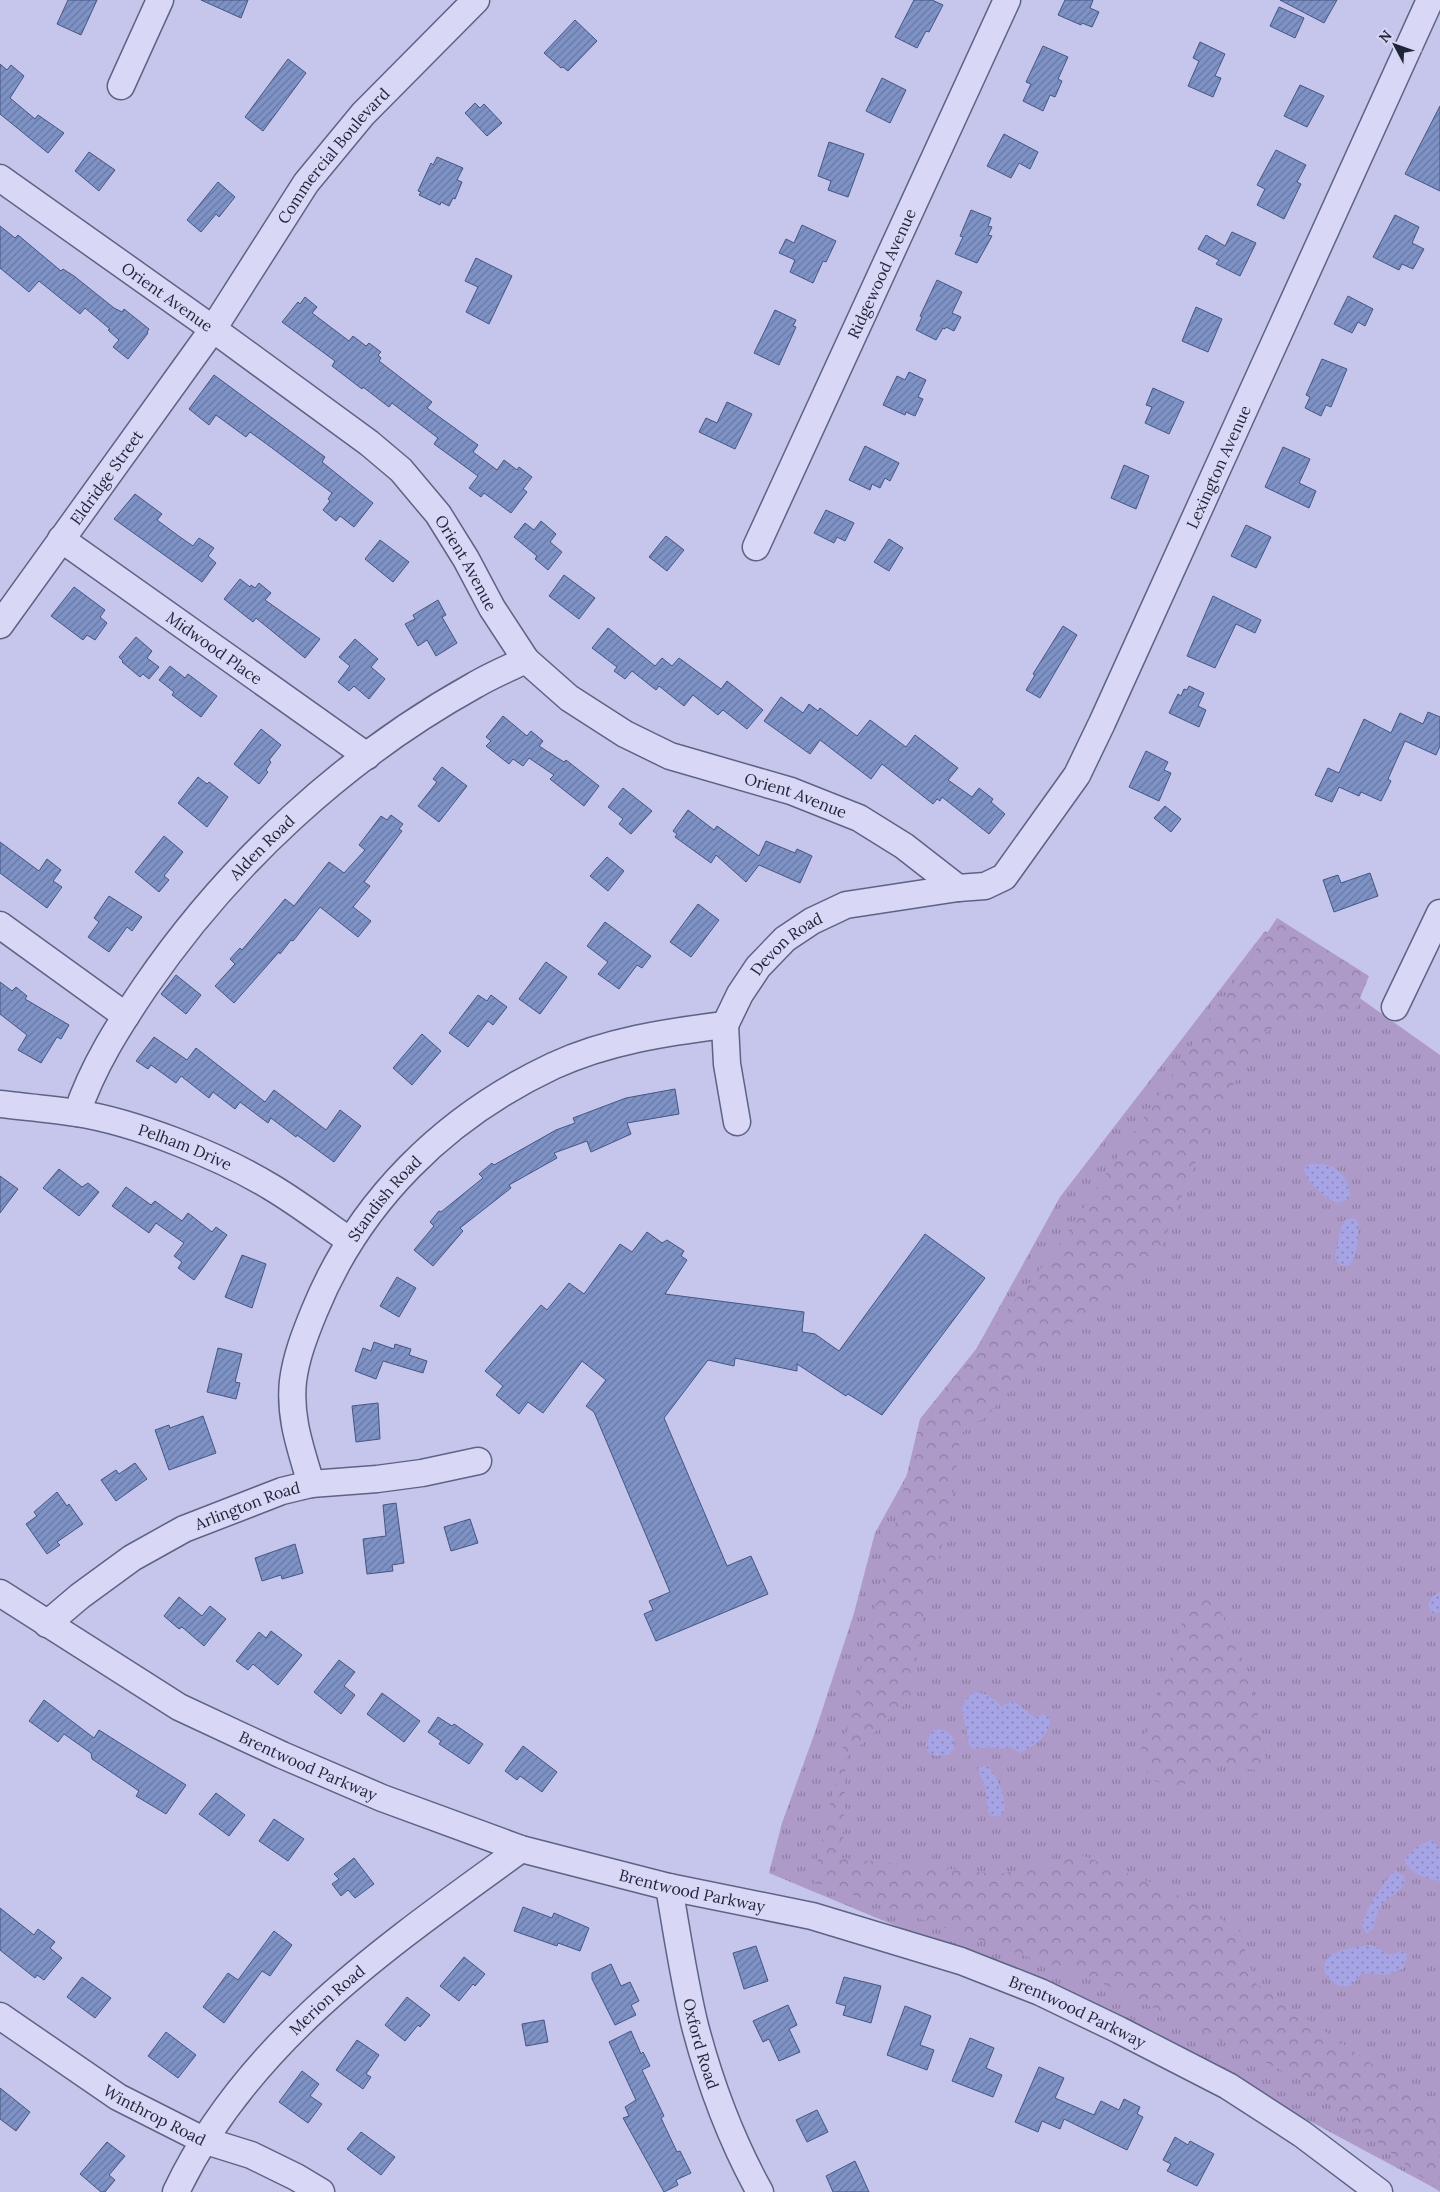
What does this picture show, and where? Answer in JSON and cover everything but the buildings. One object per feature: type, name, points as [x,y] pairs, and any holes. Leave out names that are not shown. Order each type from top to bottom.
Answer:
[{"type":"street","points":[[121,86],[160,0]]},
{"type":"street","name":"Commercial Boulevard","points":[[214,329],[306,183],[363,114],[476,0]]},
{"type":"street","name":"Ridgewood Avenue","points":[[756,547],[1007,0]]},
{"type":"street","name":"Lexington Avenue","points":[[958,888],[985,886],[1004,877],[1077,775],[1430,0]]},
{"type":"street","name":"Orient Avenue","points":[[0,179],[214,329],[369,443],[401,470],[438,514],[466,559],[492,608],[526,660],[569,698],[625,734],[670,756],[791,791],[859,818],[904,846],[958,888]]},
{"type":"street","name":"Eldridge Street","points":[[0,625],[214,329]]},
{"type":"street","name":"Midwood Place","points":[[61,539],[367,756]]},
{"type":"street","name":"Alden Road","points":[[77,1113],[87,1084],[106,1046],[126,1016],[193,922],[238,872],[289,821],[396,734],[475,684],[526,660]]},
{"type":"street","name":"Devon Road","points":[[725,1025],[740,994],[758,967],[785,939],[812,921],[846,905],[958,888]]},
{"type":"street","points":[[1395,1007],[1440,913]]},
{"type":"street","points":[[0,925],[126,1016]]},
{"type":"street","points":[[725,1025],[727,1064],[737,1122]]},
{"type":"street","name":"Standish Road","points":[[311,1484],[293,1424],[293,1380],[304,1336],[326,1282],[350,1241],[377,1202],[412,1162],[448,1131],[510,1088],[554,1065],[644,1036],[725,1025]]},
{"type":"street","name":"Pelham Drive","points":[[0,1104],[77,1113],[117,1122],[177,1142],[229,1165],[271,1187],[350,1241]]},
{"type":"street","name":"Arlington Road","points":[[47,1624],[80,1596],[132,1558],[184,1529],[282,1491],[311,1484],[377,1479],[422,1473],[478,1461]]},
{"type":"street","name":"Brentwood Parkway","points":[[0,1593],[188,1711],[282,1755],[382,1798],[521,1848],[669,1888],[812,1916],[961,1961],[1040,1992],[1228,2086],[1302,2134],[1379,2192]]},
{"type":"street","name":"Merion Road","points":[[176,2192],[203,2140],[277,2046],[328,1997],[381,1952],[521,1848]]},
{"type":"street","name":"Oxford Road","points":[[669,1888],[695,2025],[714,2092],[746,2167],[760,2192]]},
{"type":"street","name":"Winthrop Road","points":[[0,2016],[118,2097],[203,2140],[251,2155],[296,2177],[321,2192]]},
{"type":"green space","points":[[1277,918],[1369,976],[1354,1013],[1310,1008],[1266,1032],[1215,1114],[1158,1255],[1115,1295],[1070,1324],[985,1418],[961,1433],[950,1516],[921,1626],[912,1698],[846,1758],[842,1858],[999,1874],[1084,1856],[1169,1890],[1239,1929],[1255,1983],[1440,2111],[1440,2192],[1299,2079],[1104,1984],[813,1881],[920,1419],[1054,1252]]},
{"type":"green space","points":[[1265,931],[1440,1055],[1440,2191],[1123,2021],[769,1873],[782,1823],[814,1735],[854,1613],[875,1533],[1060,1197]]},
{"type":"green space","points":[[1203,1597],[1217,1604],[1251,1678],[1266,1758],[1255,1770],[1207,1764],[1180,1788],[1151,1780],[1139,1755],[1182,1623]]},
{"type":"sand","points":[[1312,1164],[1328,1165],[1337,1170],[1345,1178],[1350,1198],[1336,1202],[1317,1189],[1308,1179],[1304,1169]]},
{"type":"sand","points":[[1354,1218],[1358,1222],[1356,1250],[1349,1266],[1341,1266],[1335,1258],[1340,1232],[1345,1220]]},
{"type":"sand","points":[[1440,1592],[1440,1613],[1432,1613],[1428,1604],[1433,1596]]},
{"type":"sand","points":[[974,1692],[989,1696],[1001,1706],[1014,1701],[1035,1718],[1042,1714],[1049,1717],[1047,1731],[1035,1745],[1019,1753],[1011,1747],[1002,1749],[988,1747],[973,1749],[969,1745],[962,1708],[963,1702]]},
{"type":"sand","points":[[932,1730],[944,1730],[953,1738],[954,1745],[951,1754],[936,1756],[927,1751],[926,1745]]},
{"type":"sand","points":[[988,1766],[1003,1794],[1004,1812],[997,1817],[992,1816],[988,1811],[985,1788],[977,1767]]},
{"type":"sand","points":[[1432,1839],[1440,1849],[1440,1881],[1414,1872],[1405,1859],[1415,1848]]},
{"type":"sand","points":[[1395,1871],[1404,1876],[1403,1885],[1384,1902],[1377,1914],[1373,1929],[1366,1934],[1362,1925],[1366,1913],[1381,1888]]},
{"type":"sand","points":[[1370,1945],[1388,1954],[1401,1951],[1407,1954],[1403,1969],[1385,1975],[1362,1973],[1354,1983],[1348,1986],[1336,1984],[1328,1977],[1324,1967],[1329,1957],[1348,1948]]}]
